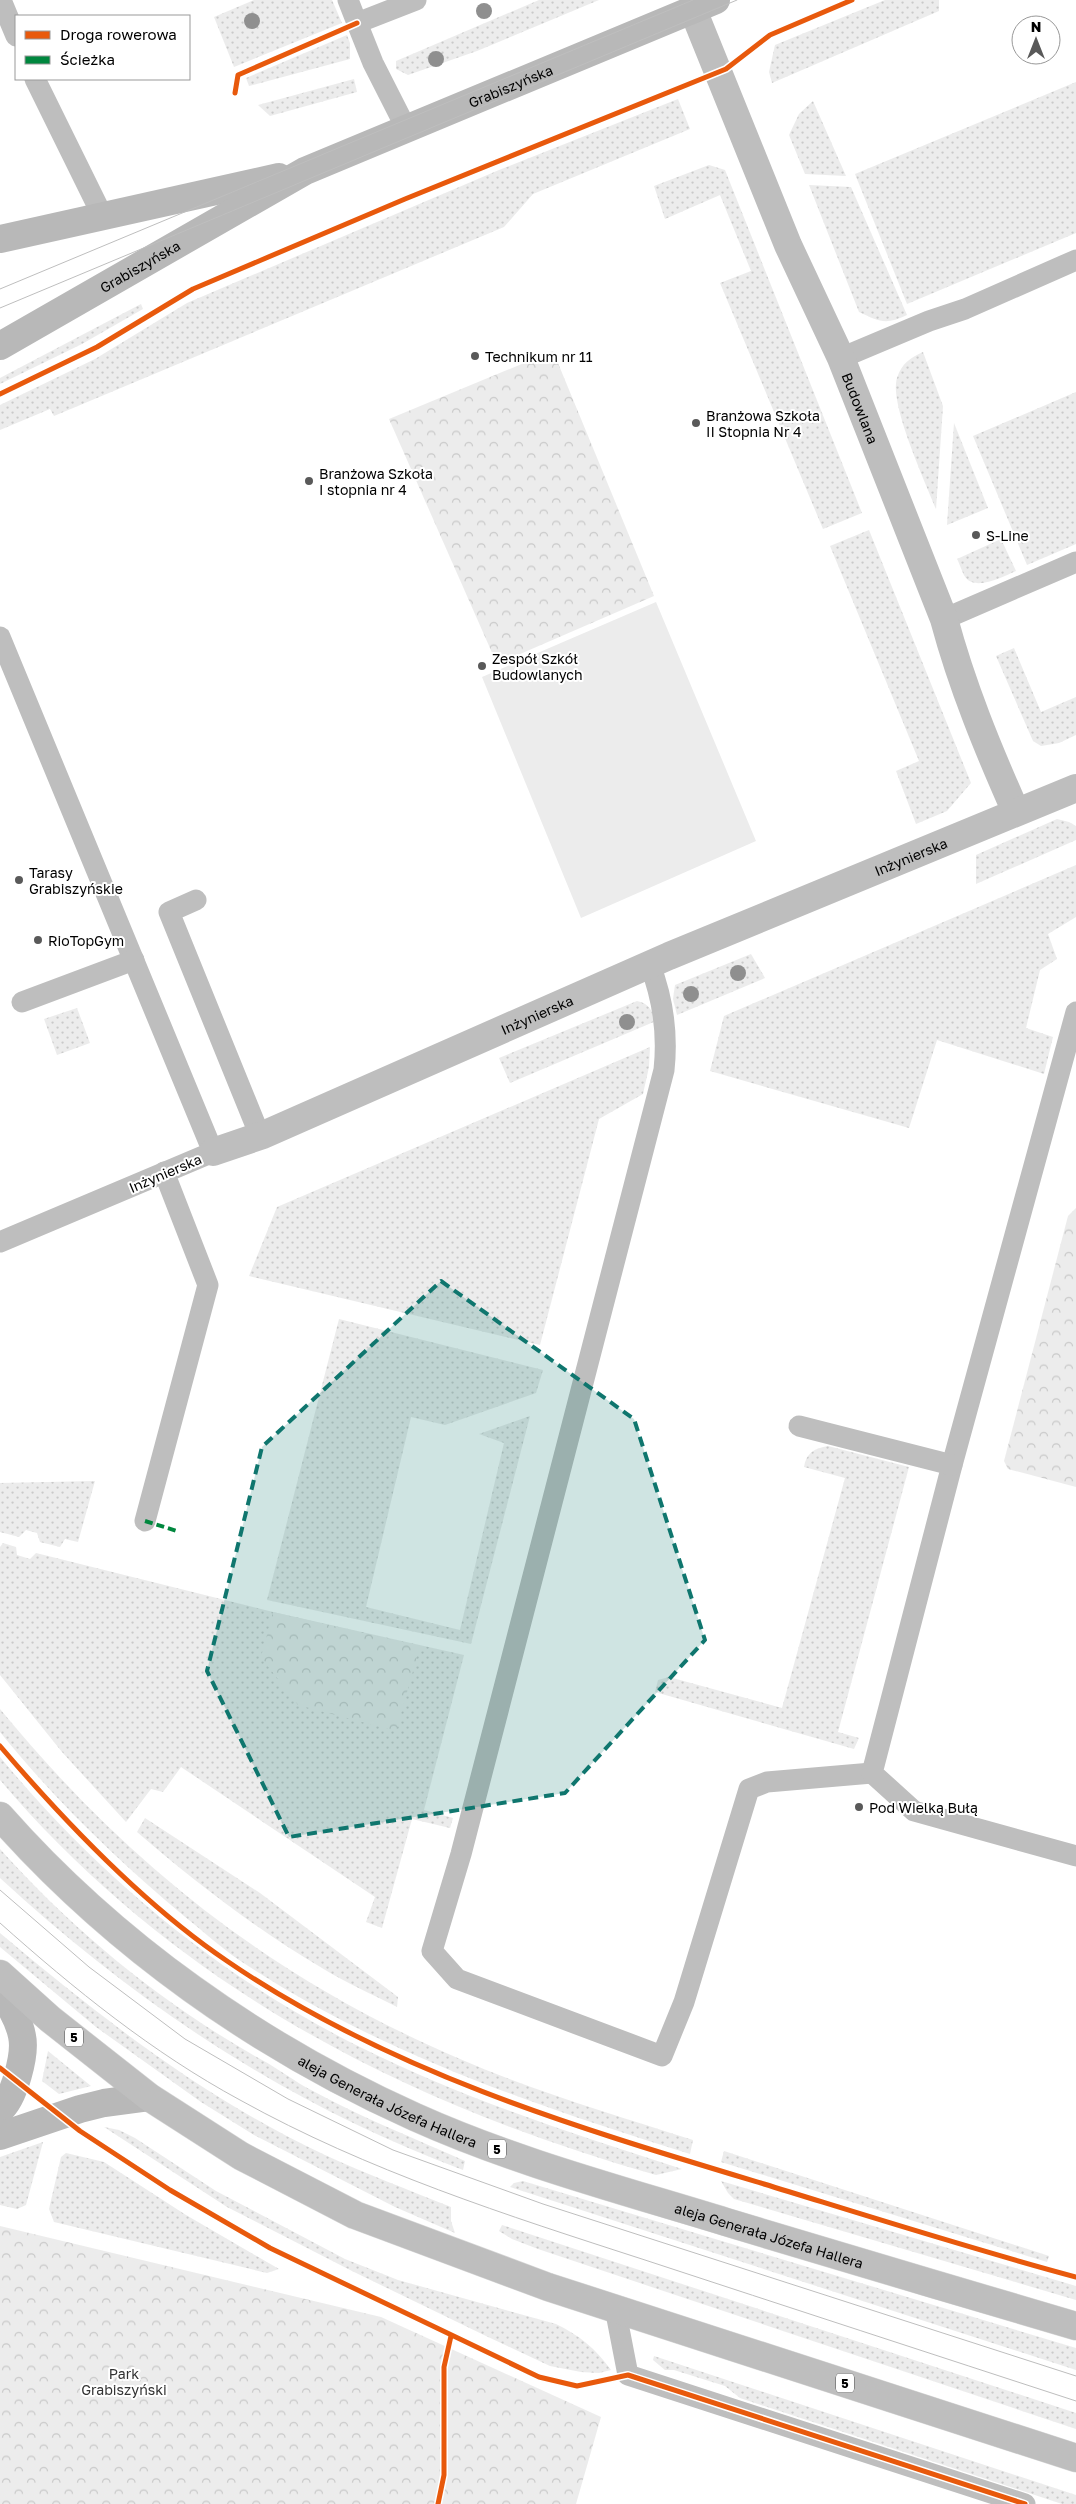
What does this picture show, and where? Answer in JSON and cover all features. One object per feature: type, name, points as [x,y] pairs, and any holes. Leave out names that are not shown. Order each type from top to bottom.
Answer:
[{"type":"main road","name":"Grabiszyńska","points":[[0,346],[305,171],[705,5]]},
{"type":"main road","name":"Budowlana","points":[[705,5],[720,72],[788,245],[842,358],[944,619],[953,652],[990,753],[1016,812]]},
{"type":"main road","name":"Grabiszyńska","points":[[0,239],[305,171]]},
{"type":"main road","name":"Inżynierska","points":[[213,1152],[260,1136],[650,965],[1076,788]]},
{"type":"main road","name":"aleja Generała Józefa Hallera","points":[[0,1816],[33,1854],[113,1929],[208,2000],[269,2042],[344,2083],[409,2114],[492,2148],[586,2179],[1076,2326]]},
{"type":"main road","name":"5","points":[[0,1974],[50,2019],[149,2097],[241,2156],[355,2215],[458,2255],[614,2308],[1076,2458]]},
{"type":"main road","points":[[0,1991],[11,2007],[23,2038],[20,2063],[12,2094],[0,2110]]},
{"type":"main road","points":[[0,2136],[80,2109],[104,2103],[149,2097]]},
{"type":"lane","points":[[1,0],[15,34]]},
{"type":"lane","points":[[348,0],[373,63],[406,128]]},
{"type":"lane","points":[[357,23],[416,0]]},
{"type":"lane","points":[[35,80],[103,217]]},
{"type":"lane","points":[[842,358],[928,321],[965,309],[1076,260]]},
{"type":"lane","points":[[944,619],[1076,562]]},
{"type":"lane","points":[[0,637],[213,1152]]},
{"type":"lane","points":[[196,900],[169,912],[260,1136]]},
{"type":"lane","points":[[22,1002],[134,960]]},
{"type":"lane","points":[[650,965],[659,989],[665,1031],[664,1070],[461,1854],[432,1951],[457,1979],[662,2056],[684,2002],[749,1789],[767,1782],[872,1773],[914,1811],[1076,1856]]},
{"type":"lane","points":[[872,1773],[952,1465],[1076,1012]]},
{"type":"lane","name":"Inżynierska","points":[[0,1242],[213,1152]]},
{"type":"lane","points":[[145,1521],[208,1285],[164,1172]]},
{"type":"lane","points":[[799,1426],[952,1465]]},
{"type":"lane","points":[[614,2308],[628,2375],[1025,2504]]},
{"type":"highlighted area","points":[[441,1281],[634,1419],[705,1640],[565,1793],[289,1837],[207,1671],[262,1447]]},
{"type":"green space","points":[[254,0],[332,0],[342,23],[234,67],[214,17]]},
{"type":"green space","points":[[539,0],[599,0],[477,51],[408,75],[396,69],[396,61]]},
{"type":"green space","points":[[885,0],[939,0],[939,11],[772,83],[769,72],[775,45]]},
{"type":"green space","points":[[347,35],[350,43],[350,59],[249,86],[246,78]]},
{"type":"green space","points":[[354,79],[357,92],[270,116],[258,105]]},
{"type":"green space","points":[[1076,82],[1076,233],[907,304],[855,174]]},
{"type":"green space","points":[[678,99],[690,129],[533,194],[504,227],[54,416],[50,409],[0,430],[0,405],[95,359],[187,303],[499,170]]},
{"type":"green space","points":[[813,101],[846,176],[805,174],[789,135],[799,114]]},
{"type":"green space","points":[[709,165],[725,170],[862,513],[823,529],[720,283],[751,271],[720,195],[665,219],[654,186]]},
{"type":"green space","points":[[809,185],[851,187],[907,315],[894,320],[883,321],[859,312]]},
{"type":"green space","points":[[141,304],[143,309],[82,344],[0,384],[0,378]]},
{"type":"green space","points":[[553,351],[654,596],[497,664],[389,419]]},
{"type":"green space","points":[[923,352],[943,406],[936,509],[909,443],[898,406],[896,390],[897,378],[901,368],[910,359]]},
{"type":"green space","points":[[1076,392],[1076,544],[1027,565],[973,436]]},
{"type":"green space","points":[[954,423],[988,508],[947,525]]},
{"type":"green space","points":[[869,530],[971,783],[947,811],[916,824],[896,771],[919,761],[830,546]]},
{"type":"green space","points":[[1001,539],[1016,571],[983,583],[971,582],[963,574],[957,559]]},
{"type":"green space","points":[[656,602],[756,841],[581,918],[482,677]]},
{"type":"green space","points":[[1014,648],[1041,712],[1076,697],[1076,735],[1059,743],[1041,746],[1033,741],[996,656]]},
{"type":"green space","points":[[1057,819],[1076,826],[1076,840],[976,884],[976,855]]},
{"type":"green space","points":[[1076,865],[1076,917],[1048,934],[1057,959],[1040,970],[1026,1028],[1053,1037],[1044,1074],[937,1040],[909,1128],[710,1071],[724,1016]]},
{"type":"green space","points":[[751,954],[765,978],[677,1015],[673,999],[675,985]]},
{"type":"green space","points":[[637,1001],[647,1006],[656,1021],[510,1083],[499,1058]]},
{"type":"green space","points":[[77,1008],[90,1043],[57,1055],[44,1019]]},
{"type":"green space","points":[[650,1047],[649,1067],[643,1094],[599,1119],[540,1345],[249,1276],[277,1207]]},
{"type":"green space","points":[[1076,1208],[1076,1487],[1008,1469],[1004,1461],[1068,1216]]},
{"type":"green space","points":[[339,1319],[543,1370],[536,1393],[445,1425],[411,1417],[366,1607],[460,1630],[504,1443],[479,1434],[530,1416],[471,1644],[267,1600]]},
{"type":"green space","points":[[828,1446],[909,1467],[838,1732],[859,1738],[854,1749],[655,1692],[658,1680],[669,1677],[782,1708],[845,1478],[804,1467],[807,1458],[812,1452]]},
{"type":"green space","points":[[95,1481],[78,1542],[65,1539],[60,1547],[40,1542],[37,1533],[26,1530],[19,1537],[0,1532],[0,1483]]},
{"type":"green space","points":[[3,1543],[16,1547],[17,1555],[30,1559],[36,1553],[273,1612],[464,1655],[424,1810],[453,1818],[450,1828],[412,1819],[382,1928],[366,1922],[375,1897],[181,1767],[163,1792],[151,1789],[126,1822],[62,1752],[0,1675],[0,1547]]},
{"type":"green space","points":[[273,1612],[420,1646],[396,1731],[298,1705],[261,1657]]},
{"type":"green space","points":[[0,1709],[49,1766],[100,1819],[153,1868],[208,1913],[266,1954],[327,1993],[392,2027],[460,2059],[547,2093],[693,2140],[690,2154],[515,2095],[401,2049],[292,1993],[239,1960],[184,1916],[135,1873],[43,1782],[0,1732]]},
{"type":"green space","points":[[0,1757],[38,1801],[121,1884],[212,1957],[310,2021],[362,2048],[440,2084],[560,2129],[682,2169],[656,2175],[562,2146],[471,2112],[382,2072],[298,2027],[217,1976],[140,1918],[67,1853],[0,1780]]},
{"type":"green space","points":[[145,1818],[260,1893],[398,1997],[397,2007],[350,1984],[297,1953],[226,1904],[137,1832]]},
{"type":"green space","points":[[0,1849],[29,1880],[90,1938],[122,1965],[191,2016],[300,2084],[332,2101],[465,2161],[463,2170],[398,2144],[336,2114],[276,2082],[217,2047],[161,2009],[106,1968],[0,1878]]},
{"type":"green space","points":[[0,1933],[77,1996],[155,2055],[238,2109],[325,2155],[451,2207],[451,2221],[455,2233],[395,2207],[254,2135],[201,2102],[96,2027],[0,1947]]},
{"type":"green space","points":[[48,2051],[91,2086],[59,2094],[42,2081]]},
{"type":"green space","points":[[104,2127],[119,2130],[135,2138],[216,2191],[345,2259],[398,2280],[556,2324],[586,2343],[611,2370],[599,2373],[581,2372],[550,2366],[486,2336],[352,2271],[227,2207]]},
{"type":"green space","points":[[43,2142],[26,2205],[17,2209],[0,2205],[0,2157]]},
{"type":"green space","points":[[724,2151],[1049,2256],[1047,2262],[721,2162]]},
{"type":"green space","points":[[66,2153],[104,2162],[186,2215],[279,2269],[267,2273],[54,2222],[49,2209],[61,2157]]},
{"type":"green space","points":[[523,2181],[1076,2348],[1076,2370],[510,2187],[514,2183]]},
{"type":"green space","points":[[721,2181],[1076,2286],[1076,2300],[734,2199]]},
{"type":"green space","points":[[502,2225],[1076,2413],[1076,2429],[538,2249],[512,2239],[499,2231]]},
{"type":"green space","name":"Park Grabiszyński","points":[[0,2226],[381,2317],[601,2417],[576,2504],[0,2504]]},
{"type":"green space","points":[[654,2356],[1076,2495],[1076,2504],[1062,2504],[740,2398],[725,2386],[674,2370],[665,2370],[653,2360]]},
{"type":"tram line","points":[[0,289],[693,0]]},
{"type":"tram line","points":[[0,308],[737,0]]},
{"type":"tram line","points":[[0,1890],[89,1967],[185,2039],[288,2099],[393,2150],[543,2204],[1076,2376]]},
{"type":"tram line","points":[[0,1923],[56,1972],[115,2019],[176,2062],[240,2100],[338,2149],[438,2190],[541,2226],[1076,2401]]},
{"type":"marked path","points":[[145,1521],[177,1531]]},
{"type":"cycle path","points":[[0,394],[97,347],[193,289],[405,199],[726,69],[770,35],[852,0]]},
{"type":"cycle path","points":[[235,93],[238,75],[357,23]]},
{"type":"cycle path","points":[[0,1746],[51,1804],[107,1861],[196,1939],[289,2000],[353,2035],[419,2066],[555,2118],[920,2232],[1076,2277]]},
{"type":"cycle path","points":[[0,2068],[80,2131],[170,2190],[270,2248],[539,2377],[577,2386],[628,2375],[1025,2504]]},
{"type":"cycle path","points":[[438,2504],[444,2475],[444,2367],[451,2336]]},
{"type":"place","name":"Technikum nr 11","points":[[475,356]]},
{"type":"place","name":"Branżowa Szkoła II Stopnia Nr 4","points":[[696,423]]},
{"type":"place","name":"Branżowa Szkoła I stopnia nr 4","points":[[309,481]]},
{"type":"place","name":"S-Line","points":[[976,535]]},
{"type":"place","name":"Zespół Szkół Budowlanych","points":[[482,666]]},
{"type":"place","name":"Tarasy Grabiszyńskie","points":[[19,880]]},
{"type":"place","name":"RioTopGym","points":[[38,940]]},
{"type":"place","name":"Pod Wielką Bułą","points":[[859,1807]]}]
